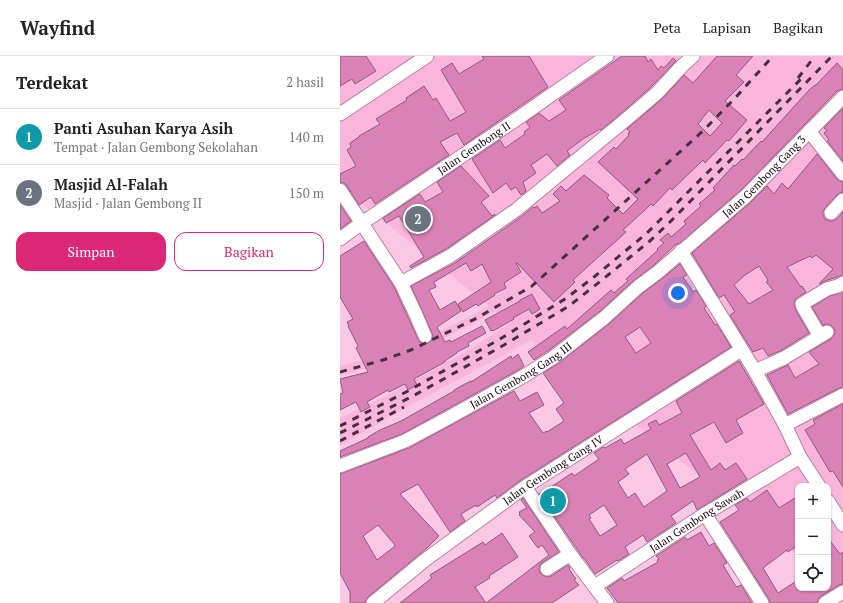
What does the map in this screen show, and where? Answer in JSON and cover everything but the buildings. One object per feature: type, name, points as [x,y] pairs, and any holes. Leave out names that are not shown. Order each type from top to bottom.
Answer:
[{"type":"street","points":[[340,114],[427,56]]},
{"type":"street","name":"Jalan Gembong II","points":[[340,239],[607,56]]},
{"type":"street","points":[[400,283],[450,256],[516,210],[657,93],[693,56]]},
{"type":"street","name":"Jalan Gembong Gang 3","points":[[681,251],[746,196],[843,97]]},
{"type":"street","points":[[809,131],[842,172]]},
{"type":"street","points":[[340,190],[400,283],[425,336]]},
{"type":"street","points":[[831,213],[843,200]]},
{"type":"street","points":[[681,251],[755,371],[785,425],[800,457],[816,483]]},
{"type":"street","name":"Jalan Gembong Gang III","points":[[340,466],[404,441],[524,376],[554,357],[604,318],[681,251]]},
{"type":"street","points":[[755,371],[784,358],[824,333],[803,307],[803,302],[827,289],[843,283]]},
{"type":"street","name":"Jalan Gembong Gang IV","points":[[373,603],[425,560],[525,487],[741,350]]},
{"type":"street","points":[[785,425],[843,395]]},
{"type":"street","name":"Jalan Gembong Sawah","points":[[595,586],[705,514],[800,457]]},
{"type":"street","points":[[525,487],[570,554],[607,603]]},
{"type":"street","points":[[831,506],[843,525]]},
{"type":"street","points":[[705,514],[762,603]]},
{"type":"street","points":[[547,569],[570,554]]},
{"type":"street","points":[[825,603],[843,592]]},
{"type":"shaded area","points":[[340,56],[843,56],[843,592],[831,582],[831,483],[795,483],[795,554],[531,340],[340,445],[340,418],[398,390],[472,348],[510,323],[495,311],[408,356],[340,376],[340,366],[406,348],[489,306],[340,186]]},
{"type":"railway","points":[[340,372],[383,360],[411,350],[477,318],[532,286],[704,130],[773,56]]},
{"type":"railway","points":[[798,78],[815,56]]},
{"type":"railway","points":[[340,433],[449,376],[569,306],[651,240],[832,56]]},
{"type":"railway","points":[[340,426],[447,369],[500,339],[565,299],[647,233],[804,76]]},
{"type":"railway","points":[[340,441],[404,407]]},
{"type":"place","name":"Masjid Al-Falah","points":[[418,219]]},
{"type":"place","name":"Panti Asuhan Karya Asih","points":[[553,501]]}]
